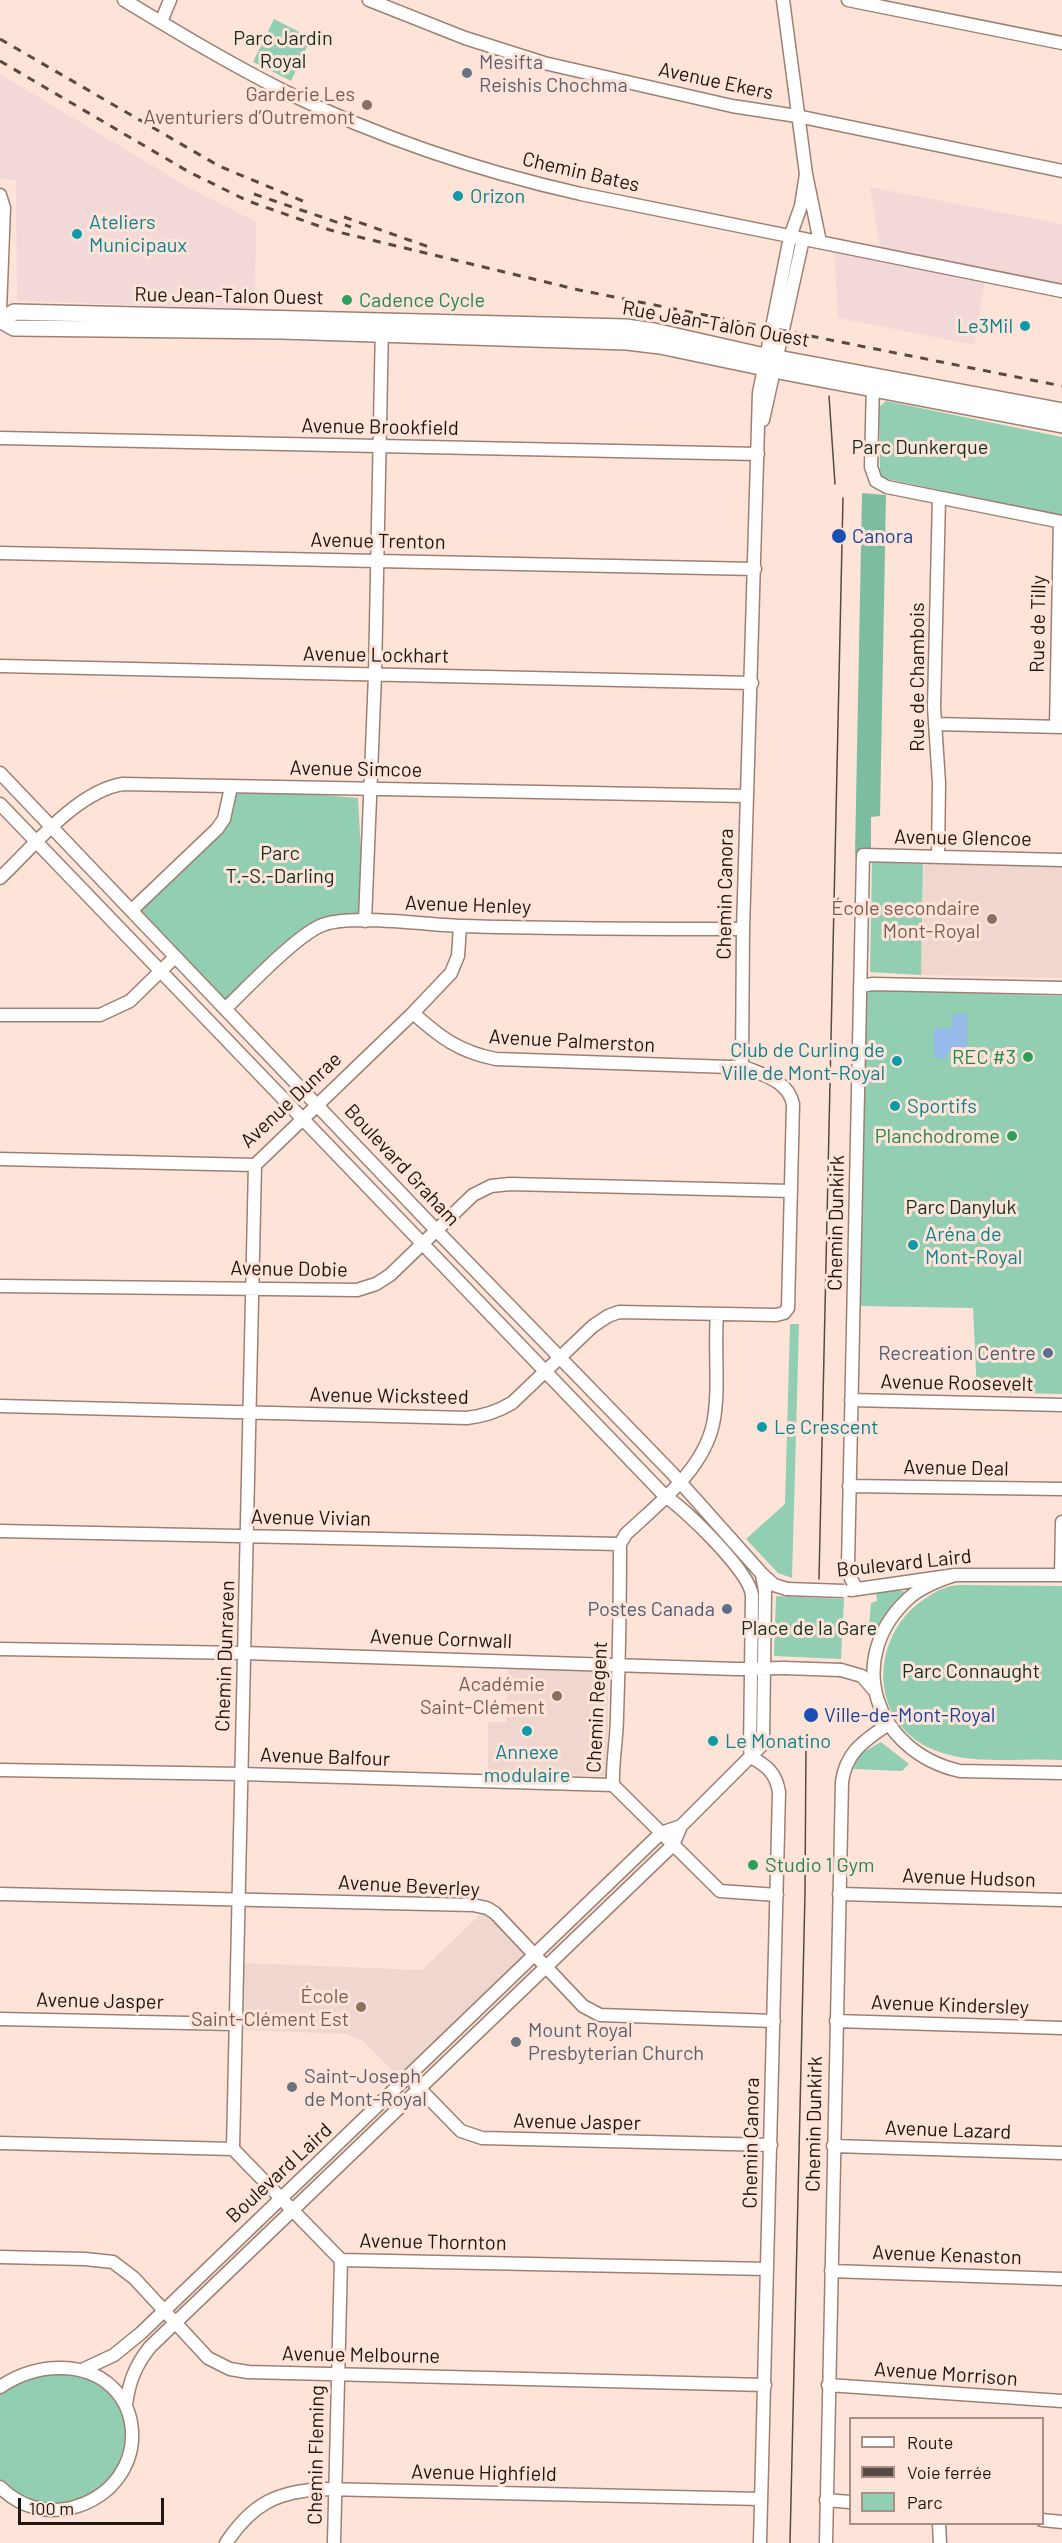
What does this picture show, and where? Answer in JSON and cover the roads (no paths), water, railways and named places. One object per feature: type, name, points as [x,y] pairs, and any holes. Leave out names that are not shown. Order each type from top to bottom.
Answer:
[{"type":"main road","name":"Rue Jean-Talon Ouest","points":[[0,320],[14,328],[626,327],[654,331],[770,363],[873,382],[1062,411]]},
{"type":"main road","name":"Rue Jean-Talon Ouest","points":[[873,382],[1062,424]]},
{"type":"street","name":"Chemin Bates","points":[[124,0],[195,43],[286,92],[408,145],[550,187],[1062,291]]},
{"type":"street","points":[[160,22],[170,0]]},
{"type":"street","name":"Avenue Ekers","points":[[369,0],[465,38],[544,63],[732,106],[797,116],[1062,171]]},
{"type":"street","points":[[783,0],[797,116],[820,242]]},
{"type":"street","points":[[848,0],[1062,43]]},
{"type":"street","name":"Chemin Canora","points":[[742,1066],[746,796],[752,683],[759,438],[770,363],[796,238],[806,174]]},
{"type":"street","points":[[0,196],[4,210],[0,311]]},
{"type":"street","points":[[365,921],[372,790],[382,327]]},
{"type":"street","points":[[873,382],[871,467],[876,481],[887,487],[1061,522]]},
{"type":"street","name":"Avenue Brookfield","points":[[0,438],[758,454]]},
{"type":"street","name":"Rue de Chambois","points":[[938,857],[939,783],[935,724],[939,498]]},
{"type":"street","name":"Rue de Tilly","points":[[1059,727],[1061,522]]},
{"type":"street","name":"Avenue Trenton","points":[[0,553],[755,569]]},
{"type":"street","name":"Avenue Lockhart","points":[[0,666],[752,683]]},
{"type":"street","points":[[935,724],[1059,727]]},
{"type":"street","name":"Boulevard Graham","points":[[0,773],[679,1482],[762,1574]]},
{"type":"street","name":"Avenue Simcoe","points":[[0,878],[81,802],[110,786],[123,784],[746,796]]},
{"type":"street","points":[[132,910],[217,829],[224,819],[231,787]]},
{"type":"street","name":"Boulevard Graham","points":[[0,804],[665,1496],[677,1504],[745,1575],[752,1595]]},
{"type":"street","name":"Avenue Glencoe","points":[[863,855],[1062,860]]},
{"type":"street","name":"Chemin Dunkirk","points":[[850,1590],[849,1485],[863,855]]},
{"type":"street","name":"Avenue Henley","points":[[225,1009],[309,933],[321,925],[333,922],[365,921],[460,926],[743,929]]},
{"type":"street","name":"Avenue Dunrae","points":[[0,1159],[255,1164],[451,973],[458,956],[460,926]]},
{"type":"street","points":[[0,1015],[100,1015],[130,1001],[175,957]]},
{"type":"street","points":[[860,986],[873,984],[1062,988]]},
{"type":"street","name":"Avenue Palmerston","points":[[412,1013],[443,1040],[478,1056],[496,1059],[742,1066]]},
{"type":"street","points":[[742,1066],[781,1083],[791,1097],[791,1191]]},
{"type":"street","name":"Chemin Dunraven","points":[[233,2149],[255,1164]]},
{"type":"street","name":"Avenue Dobie","points":[[0,1286],[357,1290],[376,1284],[390,1275],[473,1195],[483,1189],[502,1184],[791,1191]]},
{"type":"street","name":"Avenue Wicksteed","points":[[0,1406],[467,1418],[484,1416],[500,1411],[512,1403],[597,1323],[619,1312],[776,1316],[784,1313],[788,1308],[791,1191]]},
{"type":"street","points":[[620,1544],[626,1534],[679,1482],[704,1452],[713,1424],[717,1314]]},
{"type":"street","name":"Avenue Roosevelt","points":[[851,1400],[1062,1405]]},
{"type":"street","name":"Avenue Deal","points":[[849,1485],[1062,1489]]},
{"type":"street","points":[[1061,1575],[1062,1522]]},
{"type":"street","name":"Avenue Vivian","points":[[0,1532],[620,1544]]},
{"type":"street","name":"Chemin Regent","points":[[620,1544],[619,1664],[613,1785],[720,1891],[777,1894]]},
{"type":"street","points":[[757,1667],[765,1592],[762,1574]]},
{"type":"street","name":"Boulevard Laird","points":[[762,1574],[774,1585],[787,1589]]},
{"type":"street","points":[[955,1575],[922,1588],[896,1612],[886,1625],[878,1647],[873,1689],[887,1725],[910,1748],[928,1761],[945,1767],[960,1771],[1062,1773]]},
{"type":"street","name":"Boulevard Laird","points":[[752,1595],[787,1589],[850,1590],[955,1575],[1061,1575]]},
{"type":"street","points":[[751,1757],[763,1741],[752,1595]]},
{"type":"street","name":"Avenue Cornwall","points":[[0,1649],[244,1653],[736,1669],[757,1667],[841,1670],[862,1676],[873,1689]]},
{"type":"street","name":"Chemin Dunkirk","points":[[826,2543],[842,1782],[850,1755],[860,1744],[887,1725]]},
{"type":"street","name":"Chemin Canora","points":[[751,1757],[766,1766],[777,1782],[777,1894],[760,2543]]},
{"type":"street","name":"Boulevard Laird","points":[[0,2487],[6,2499],[34,2508],[58,2510],[86,2503],[104,2493],[121,2475],[129,2457],[133,2431],[126,2405],[131,2377],[138,2362],[175,2323],[673,1845],[681,1826],[751,1757]]},
{"type":"street","name":"Avenue Balfour","points":[[0,1770],[241,1774],[613,1785]]},
{"type":"street","name":"Boulevard Laird","points":[[0,2387],[33,2370],[82,2370],[108,2359],[123,2349],[661,1833],[681,1826]]},
{"type":"street","name":"Avenue Beverley","points":[[0,1894],[459,1904],[481,1907],[495,1913],[583,2006],[600,2015],[774,2020]]},
{"type":"street","name":"Avenue Hudson","points":[[839,1894],[1062,1900]]},
{"type":"street","name":"Avenue Jasper","points":[[0,2019],[235,2024]]},
{"type":"street","name":"Avenue Kindersley","points":[[836,2021],[1062,2028]]},
{"type":"street","name":"Avenue Jasper","points":[[407,2076],[461,2131],[482,2138],[771,2145]]},
{"type":"street","points":[[0,2143],[233,2149]]},
{"type":"street","name":"Avenue Lazard","points":[[833,2146],[1062,2153]]},
{"type":"street","name":"Avenue Thornton","points":[[233,2149],[341,2260],[767,2269]]},
{"type":"street","name":"Avenue Melbourne","points":[[0,2257],[112,2262],[126,2271],[208,2358],[230,2369],[248,2372],[765,2385]]},
{"type":"street","name":"Chemin Fleming","points":[[334,2543],[341,2260]]},
{"type":"street","name":"Avenue Kenaston","points":[[831,2271],[1062,2279]]},
{"type":"street","name":"Boulevard Laird","points":[[82,2370],[104,2381],[126,2405]]},
{"type":"street","name":"Avenue Morrison","points":[[828,2385],[1062,2401]]},
{"type":"street","name":"Avenue Highfield","points":[[226,2543],[246,2516],[271,2499],[297,2490],[761,2499]]},
{"type":"street","points":[[826,2500],[849,2502]]},
{"type":"street","points":[[1044,2520],[1062,2522]]},
{"type":"street","points":[[939,2525],[940,2543]]},
{"type":"water","points":[[953,1014],[967,1014],[967,1050],[948,1050],[947,1058],[934,1058],[934,1028],[952,1028]]},
{"type":"tram line","points":[[829,396],[835,484]]},
{"type":"tram line","points":[[819,1579],[843,498]]},
{"type":"tram line","points":[[790,2543],[805,1893],[806,1742]]},
{"type":"railway","points":[[0,39],[219,166],[310,204]]},
{"type":"railway","points":[[0,61],[189,172],[248,201],[330,230],[579,290],[1062,386]]},
{"type":"railway","points":[[254,194],[351,227]]},
{"type":"railway","points":[[344,217],[429,247]]},
{"type":"place","name":"Mesifta Reishis Chochma","points":[[467,73]]},
{"type":"place","name":"Garderie Les Aventuriers d’Outremont","points":[[367,105]]},
{"type":"place","name":"Orizon","points":[[458,196]]},
{"type":"place","name":"Ateliers Municipaux","points":[[77,234]]},
{"type":"place","name":"Cadence Cycle","points":[[347,300]]},
{"type":"place","name":"Le3Mil","points":[[1025,326]]},
{"type":"place","name":"Canora","points":[[839,536]]},
{"type":"place","name":"École secondaire Mont-Royal","points":[[992,919]]},
{"type":"place","name":"REC #3","points":[[1028,1057]]},
{"type":"place","name":"Club de Curling de Ville de Mont-Royal","points":[[897,1061]]},
{"type":"place","name":"Sportifs","points":[[895,1106]]},
{"type":"place","name":"Planchodrome","points":[[1012,1136]]},
{"type":"place","name":"Aréna de Mont-Royal","points":[[913,1245]]},
{"type":"place","name":"Recreation Centre","points":[[1048,1353]]},
{"type":"place","name":"Le Crescent","points":[[762,1427]]},
{"type":"place","name":"Postes Canada","points":[[727,1609]]},
{"type":"place","name":"Académie Saint-Clément","points":[[557,1696]]},
{"type":"place","name":"Ville-de-Mont-Royal","points":[[811,1715]]},
{"type":"place","name":"Annexe modulaire","points":[[527,1731]]},
{"type":"place","name":"Le Monatino","points":[[713,1741]]},
{"type":"place","name":"Studio 1 Gym","points":[[753,1865]]},
{"type":"place","name":"École Saint-Clément Est","points":[[361,2007]]},
{"type":"place","name":"Mount Royal Presbyterian Church","points":[[516,2042]]},
{"type":"place","name":"Saint-Joseph de Mont-Royal","points":[[292,2087]]},
{"type":"park label","name":"Parc Jardin Royal","points":[[283,50]]},
{"type":"park label","name":"Parc Dunkerque","points":[[920,447]]},
{"type":"park label","name":"Parc T.-S.-Darling","points":[[280,864]]},
{"type":"park label","name":"Parc Danyluk","points":[[961,1207]]},
{"type":"park label","name":"Place de la Gare","points":[[809,1628]]},
{"type":"park label","name":"Parc Connaught","points":[[971,1671]]}]
